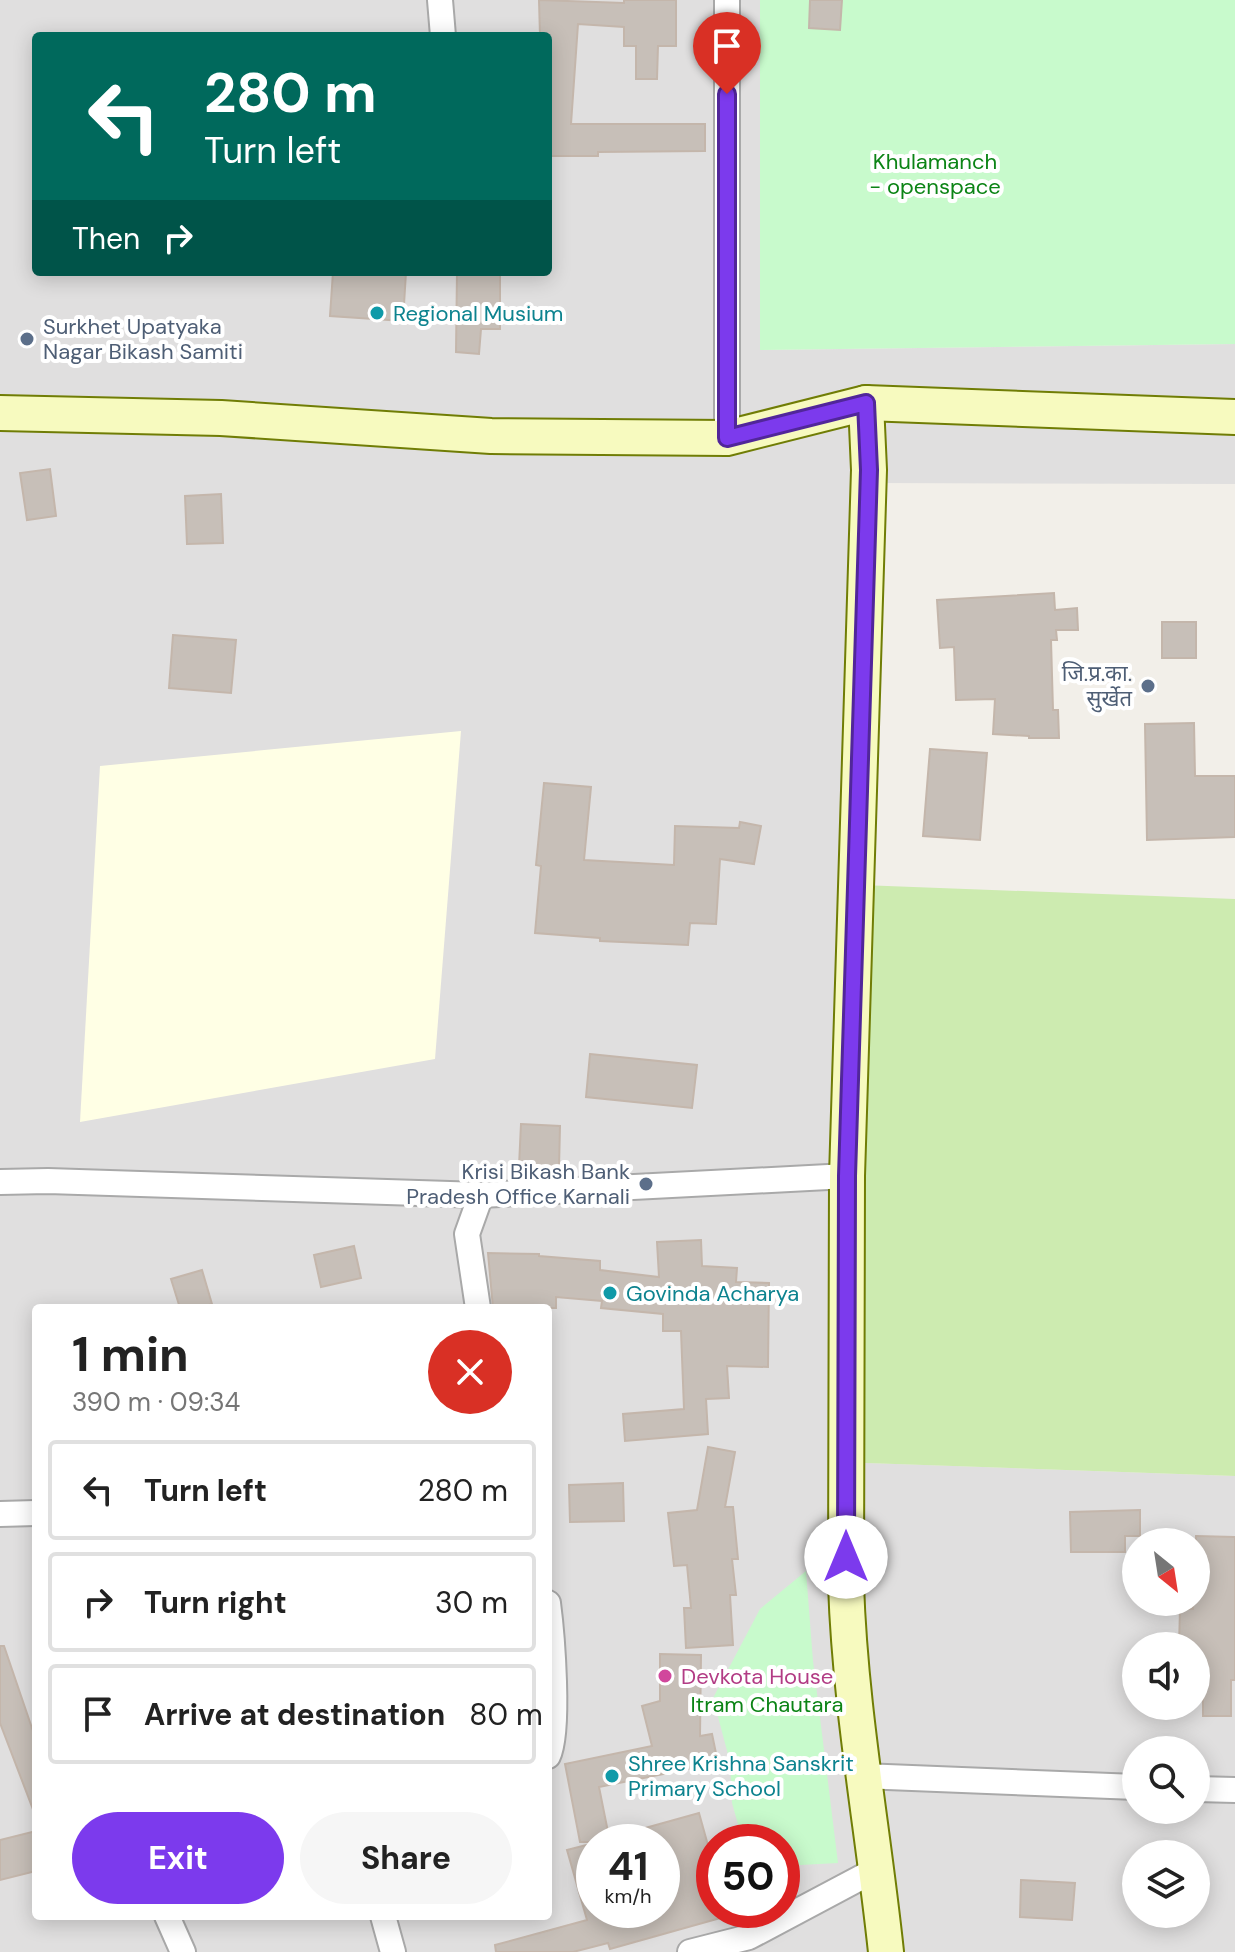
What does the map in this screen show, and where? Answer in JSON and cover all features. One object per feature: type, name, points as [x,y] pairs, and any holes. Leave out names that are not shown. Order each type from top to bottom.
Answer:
[{"type":"main road","points":[[866,403],[869,470],[847,1176],[846,1584],[862,1776],[886,1952]]},
{"type":"main road","points":[[0,413],[221,418],[491,436],[727,438],[866,403],[1235,417]]},
{"type":"street","points":[[440,0],[443,32]]},
{"type":"street","points":[[727,0],[727,438]]},
{"type":"street","points":[[0,1182],[64,1181],[481,1195],[847,1176]]},
{"type":"street","points":[[477,1304],[467,1234],[481,1195]]},
{"type":"street","points":[[0,1514],[32,1513]]},
{"type":"street","points":[[552,1680],[552,1748]]},
{"type":"street","points":[[862,1776],[1122,1786]]},
{"type":"street","points":[[1210,1789],[1235,1790]]},
{"type":"street","points":[[690,1952],[749,1937],[877,1869]]},
{"type":"street","points":[[169,1920],[183,1952]]},
{"type":"street","points":[[384,1920],[393,1952]]},
{"type":"shaded area","points":[[0,0],[760,0],[760,350],[1235,344],[1235,484],[877,483],[838,1462],[1235,1476],[1235,1952],[0,1952]]},
{"type":"shaded area","points":[[461,731],[435,1059],[80,1122],[100,766]]},
{"type":"green space","name":"Khulamanch - openspace","points":[[760,0],[1235,0],[1235,344],[760,350]]},
{"type":"green space","points":[[861,885],[1235,899],[1235,1476],[837,1462]]},
{"type":"green space","name":"Itram Chautara","points":[[806,1571],[813,1661],[838,1863],[800,1865],[800,1824],[738,1824],[732,1803],[730,1762],[713,1698],[760,1609]]},
{"type":"building","points":[[539,0],[624,3],[624,0],[676,0],[676,46],[658,46],[657,79],[636,79],[636,46],[624,46],[624,27],[578,24],[571,124],[705,124],[705,151],[598,152],[598,156],[552,156],[552,32],[540,32]]},
{"type":"building","points":[[810,0],[842,0],[840,30],[809,28]]},
{"type":"building","points":[[333,276],[406,276],[403,321],[330,316]]},
{"type":"building","points":[[457,276],[500,276],[500,329],[481,329],[479,354],[456,352]]},
{"type":"building","points":[[50,469],[56,516],[27,520],[20,473]]},
{"type":"building","points":[[221,494],[223,543],[187,544],[185,496]]},
{"type":"building","points":[[1054,593],[1055,610],[1077,608],[1078,630],[1056,630],[1057,640],[1051,640],[1053,710],[1058,710],[1059,738],[993,734],[995,699],[956,700],[954,647],[940,648],[937,600]]},
{"type":"building","points":[[1162,622],[1196,622],[1196,658],[1162,658]]},
{"type":"building","points":[[173,635],[236,640],[231,693],[169,688]]},
{"type":"building","points":[[1194,723],[1195,776],[1235,776],[1235,837],[1147,840],[1145,724]]},
{"type":"building","points":[[930,749],[987,753],[980,840],[923,836]]},
{"type":"building","points":[[544,783],[591,787],[584,860],[674,865],[675,826],[739,828],[740,822],[761,826],[754,864],[720,859],[716,924],[690,923],[688,945],[600,941],[600,938],[535,933],[541,866],[536,865]]},
{"type":"building","points":[[590,1054],[697,1065],[692,1108],[586,1097]]},
{"type":"building","points":[[521,1124],[560,1126],[559,1168],[519,1166]]},
{"type":"building","points":[[701,1240],[702,1266],[737,1268],[736,1282],[769,1283],[768,1367],[727,1366],[729,1398],[706,1399],[708,1434],[625,1441],[623,1414],[684,1409],[681,1331],[663,1331],[663,1314],[601,1308],[602,1301],[556,1297],[556,1308],[552,1308],[552,1304],[493,1304],[488,1253],[539,1254],[600,1261],[600,1270],[659,1277],[657,1242]]},
{"type":"building","points":[[354,1246],[361,1278],[321,1287],[314,1255]]},
{"type":"building","points":[[202,1270],[212,1304],[179,1304],[171,1279]]},
{"type":"building","points":[[708,1447],[735,1452],[725,1507],[733,1507],[738,1559],[732,1559],[736,1595],[730,1595],[733,1645],[686,1648],[684,1608],[691,1608],[687,1565],[674,1566],[668,1513],[697,1510]]},
{"type":"building","points":[[623,1483],[624,1521],[570,1522],[569,1485]]},
{"type":"building","points":[[1140,1510],[1140,1528],[1122,1528],[1122,1552],[1071,1552],[1070,1512]]},
{"type":"building","points":[[1210,1536],[1235,1537],[1235,1680],[1231,1680],[1231,1716],[1210,1716],[1210,1632],[1179,1632],[1180,1616],[1210,1616]]},
{"type":"building","points":[[0,1646],[4,1646],[32,1728],[32,1807],[0,1723]]},
{"type":"building","points":[[660,1654],[701,1655],[700,1736],[712,1734],[718,1763],[599,1787],[606,1824],[577,1824],[565,1764],[652,1746],[642,1706],[660,1701]]},
{"type":"building","points":[[699,1813],[702,1824],[696,1824],[696,1925],[610,1949],[608,1943],[573,1952],[496,1952],[495,1945],[576,1923],[576,1928],[680,1928],[680,1824],[660,1824]]},
{"type":"building","points":[[32,1832],[32,1872],[0,1880],[0,1840]]},
{"type":"building","points":[[576,1848],[576,1882],[567,1850]]},
{"type":"building","points":[[1021,1880],[1075,1883],[1072,1920],[1020,1917]]},
{"type":"place","name":"Regional Musium","points":[[377,313]]},
{"type":"place","name":"Surkhet Upatyaka Nagar Bikash Samiti","points":[[27,339]]},
{"type":"place","name":"जि.प्र.का. सुर्खेत","points":[[1148,686]]},
{"type":"place","name":"Krisi Bikash Bank Pradesh Office Karnali","points":[[646,1184]]},
{"type":"place","name":"Govinda Acharya","points":[[610,1293]]},
{"type":"place","name":"Devkota House","points":[[665,1676]]},
{"type":"place","name":"Shree Krishna Sanskrit Primary School","points":[[612,1776]]},
{"type":"route","points":[[727,94],[727,438],[866,403],[869,470],[847,1176],[846,1557]]}]
